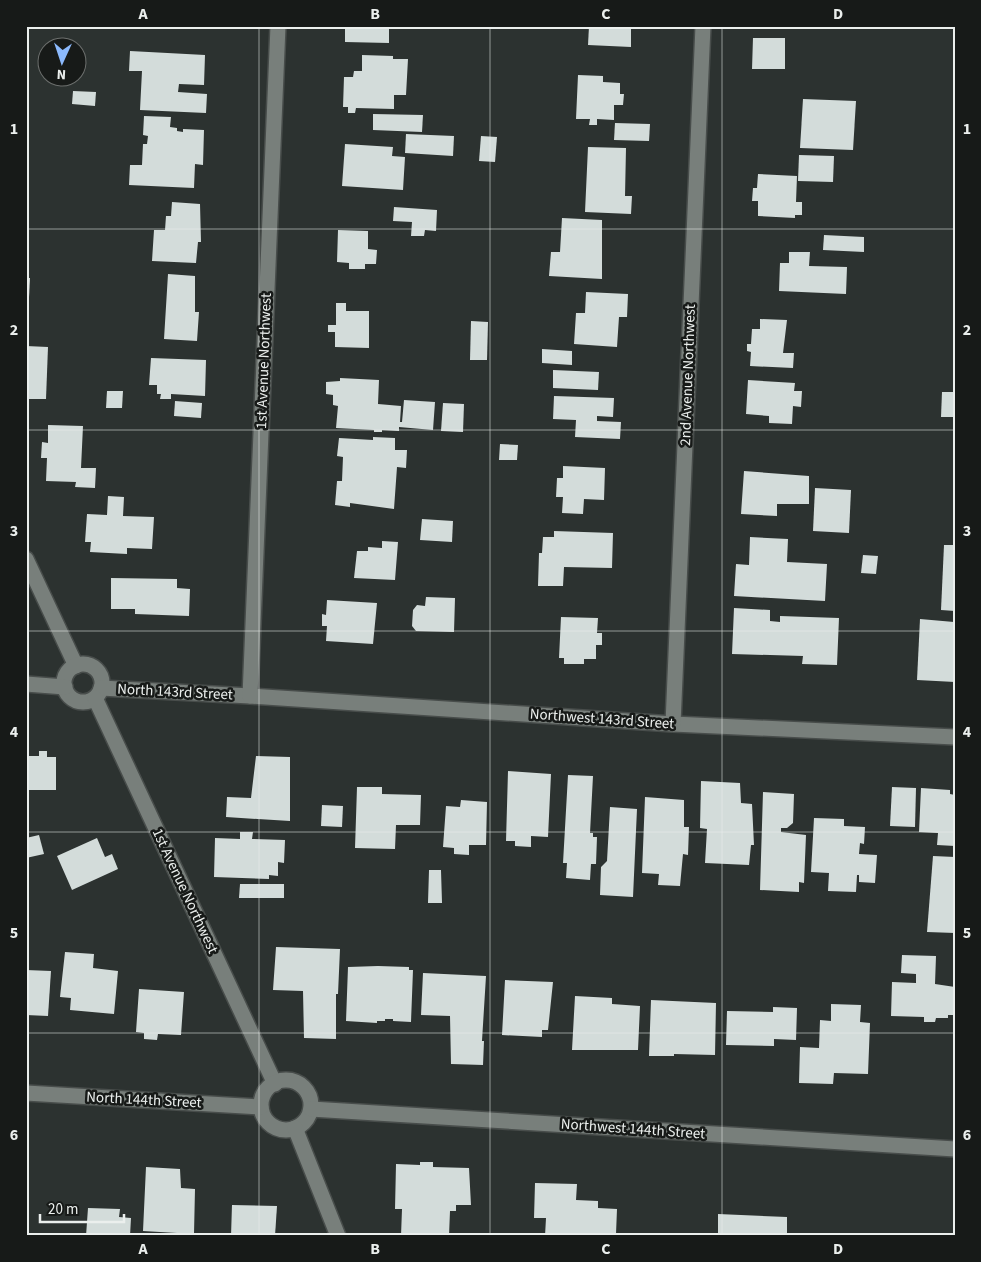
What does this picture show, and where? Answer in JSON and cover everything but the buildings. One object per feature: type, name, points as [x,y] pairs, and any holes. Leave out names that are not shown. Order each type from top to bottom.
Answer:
[{"type":"street","name":"1st Avenue Northwest","points":[[250,696],[278,26]]},
{"type":"street","name":"2nd Avenue Northwest","points":[[673,724],[703,26]]},
{"type":"street","points":[[26,559],[76,666]]},
{"type":"street","points":[[82,664],[93,668],[100,677],[98,693],[83,702],[71,698],[64,687],[66,674],[76,666],[82,664]]},
{"type":"street","points":[[26,684],[64,687]]},
{"type":"street","name":"1st Avenue Northwest","points":[[98,693],[275,1084]]},
{"type":"street","name":"North 143rd Street","points":[[98,693],[250,696]]},
{"type":"street","name":"Northwest 143rd Street","points":[[250,696],[673,724],[955,737]]},
{"type":"street","points":[[287,1080],[302,1086],[307,1093],[311,1109],[305,1122],[295,1128],[285,1130],[271,1125],[266,1120],[261,1106],[266,1091],[275,1084],[287,1080]]},
{"type":"street","name":"North 144th Street","points":[[26,1093],[261,1106]]},
{"type":"street","name":"Northwest 144th Street","points":[[311,1109],[955,1149]]},
{"type":"street","points":[[295,1128],[338,1236]]}]
